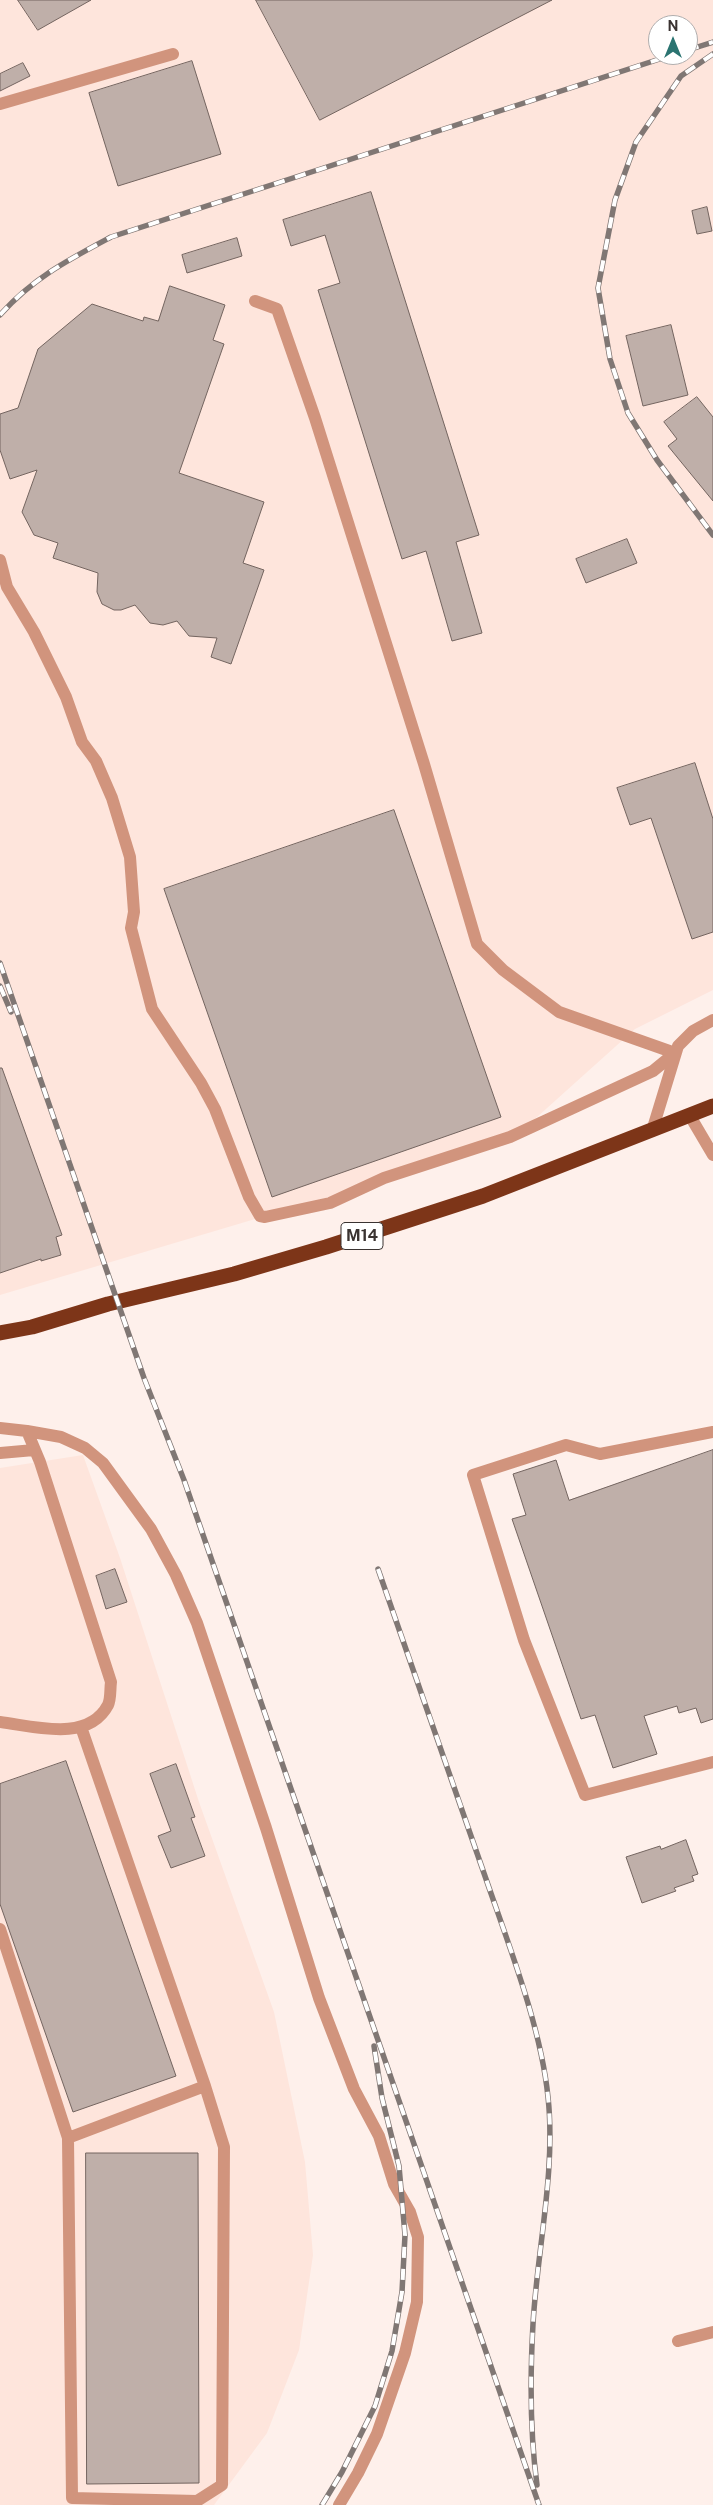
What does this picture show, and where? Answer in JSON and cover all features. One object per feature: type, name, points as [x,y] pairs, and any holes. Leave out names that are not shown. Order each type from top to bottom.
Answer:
[{"type":"highway","name":"M14","points":[[0,1333],[32,1327],[108,1304],[234,1274],[326,1248],[483,1196],[713,1106]]},
{"type":"street","points":[[0,104],[174,54]]},
{"type":"street","points":[[255,301],[277,309],[308,400],[424,764],[477,944],[502,970],[559,1012],[675,1053]]},
{"type":"street","points":[[0,560],[7,587],[34,632],[66,697],[82,742],[96,761],[112,798],[130,857],[134,912],[131,928],[152,1010],[201,1083],[215,1109],[249,1197],[260,1216],[265,1218],[330,1203],[384,1178],[510,1137],[653,1071],[675,1053]]},
{"type":"street","points":[[652,1131],[675,1053],[684,1039],[713,1020]]},
{"type":"street","points":[[690,1116],[713,1155]]},
{"type":"street","points":[[0,1428],[61,1437],[85,1448],[103,1463],[151,1528],[176,1575],[197,1623],[266,1828],[319,1998],[354,2089],[379,2136],[394,2184],[410,2212],[418,2237],[417,2302],[405,2353],[377,2434],[339,2505]]},
{"type":"street","points":[[0,1722],[67,1730],[81,1727],[98,1719],[109,1704],[111,1682],[40,1462],[27,1431]]},
{"type":"street","points":[[713,1432],[600,1454],[566,1444],[473,1475],[524,1640],[586,1795],[713,1762]]},
{"type":"street","points":[[0,1453],[34,1450]]},
{"type":"street","points":[[0,1930],[68,2138],[72,2498],[197,2501],[222,2484],[224,2147],[205,2086],[81,1727]]},
{"type":"street","points":[[68,2138],[205,2086]]},
{"type":"street","points":[[678,2341],[713,2332]]},
{"type":"shaded area","points":[[0,0],[713,0],[713,990],[635,1029],[507,1144],[0,1295]]},
{"type":"shaded area","points":[[83,1455],[120,1558],[199,1802],[274,2012],[305,2162],[313,2255],[299,2350],[267,2433],[214,2505],[0,2505],[0,1468]]},
{"type":"building","points":[[18,0],[91,0],[38,30]]},
{"type":"building","points":[[256,0],[552,0],[320,120]]},
{"type":"building","points":[[192,61],[221,154],[118,186],[89,93]]},
{"type":"building","points":[[23,63],[30,76],[0,91],[0,74]]},
{"type":"building","points":[[371,192],[479,535],[456,542],[482,633],[452,641],[426,551],[402,559],[318,290],[340,283],[325,235],[291,246],[283,220]]},
{"type":"building","points":[[707,207],[712,231],[697,234],[692,211]]},
{"type":"building","points":[[237,238],[242,256],[187,273],[182,255]]},
{"type":"building","points":[[170,286],[225,305],[213,340],[224,344],[179,473],[264,502],[243,563],[264,570],[231,664],[211,657],[217,638],[189,636],[177,621],[163,625],[150,623],[135,605],[121,610],[114,610],[102,604],[97,592],[98,573],[53,558],[58,543],[34,535],[22,512],[37,470],[10,479],[0,450],[0,414],[18,408],[38,349],[92,304],[143,321],[144,317],[158,321]]},
{"type":"building","points":[[671,325],[688,395],[643,406],[626,336]]},
{"type":"building","points":[[697,397],[713,417],[713,501],[668,446],[677,439],[664,422]]},
{"type":"building","points":[[627,539],[637,563],[586,583],[576,559]]},
{"type":"building","points":[[695,763],[713,819],[713,932],[692,939],[651,818],[630,825],[617,788]]},
{"type":"building","points":[[394,810],[501,1117],[272,1197],[164,889]]},
{"type":"building","points":[[0,1068],[2,1068],[62,1235],[56,1237],[61,1255],[41,1261],[41,1259],[0,1273]]},
{"type":"building","points":[[713,1450],[713,1719],[701,1723],[696,1708],[679,1713],[677,1706],[644,1716],[657,1754],[613,1768],[595,1715],[581,1719],[512,1519],[526,1515],[513,1474],[556,1460],[569,1500]]},
{"type":"building","points":[[115,1569],[127,1602],[106,1609],[96,1576]]},
{"type":"building","points":[[66,1761],[176,2076],[73,2112],[0,1904],[0,1784]]},
{"type":"building","points":[[176,1764],[195,1817],[191,1818],[205,1856],[171,1868],[158,1836],[171,1831],[150,1774]]},
{"type":"building","points":[[686,1840],[698,1874],[692,1876],[694,1881],[674,1888],[676,1891],[642,1903],[626,1857],[660,1846],[661,1849]]},
{"type":"building","points":[[86,2153],[198,2153],[199,2483],[87,2484]]},
{"type":"railway","points":[[698,47],[713,42]]},
{"type":"railway","points":[[713,54],[681,76],[636,142],[615,200],[598,288],[610,359],[628,413],[657,460],[713,535]]},
{"type":"railway","points":[[0,315],[38,280],[111,237],[648,63]]},
{"type":"railway","points":[[0,963],[144,1378],[184,1480],[539,2505]]},
{"type":"railway","points":[[0,986],[11,1012]]},
{"type":"railway","points":[[378,1569],[514,1959],[539,2043],[544,2070],[548,2097],[550,2153],[535,2296],[531,2364],[531,2405],[537,2485]]},
{"type":"railway","points":[[322,2505],[342,2472],[375,2406],[392,2351],[402,2292],[405,2235],[399,2166],[382,2098],[374,2046]]}]
